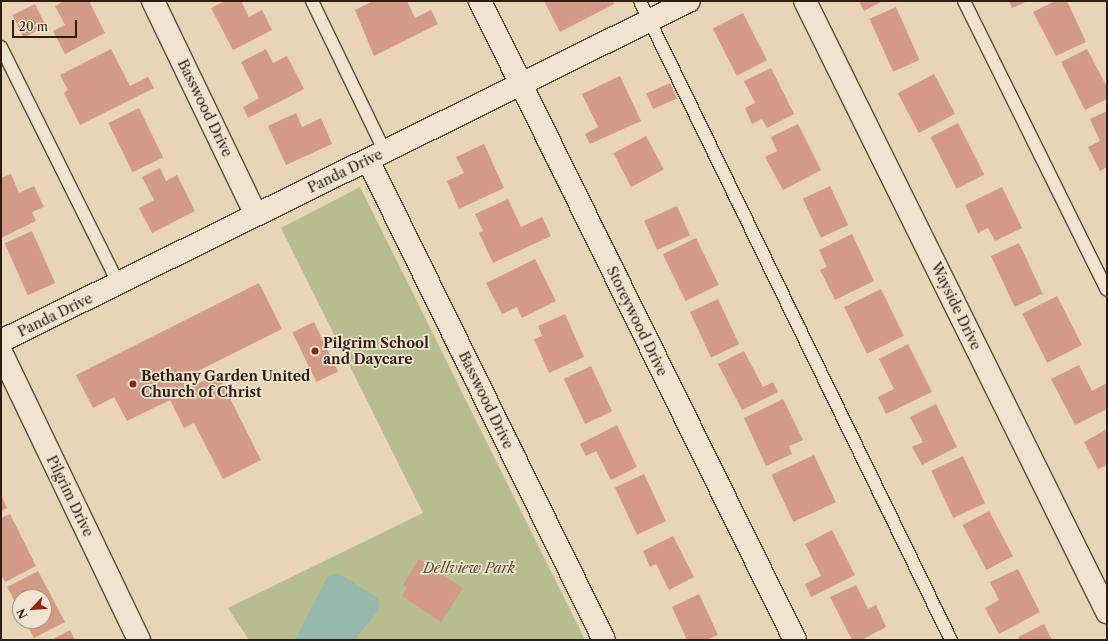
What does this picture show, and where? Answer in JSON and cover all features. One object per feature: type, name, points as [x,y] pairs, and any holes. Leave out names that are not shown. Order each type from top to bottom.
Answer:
[{"type":"street","name":"Basswood Drive","points":[[153,1],[256,215]]},
{"type":"street","name":"Storeywood Drive","points":[[480,1],[795,640]]},
{"type":"street","name":"Panda Drive","points":[[1,341],[522,85],[689,1]]},
{"type":"street","name":"Wayside Drive","points":[[805,1],[1107,612]]},
{"type":"street","name":"Basswood Drive","points":[[377,156],[604,640]]},
{"type":"street","name":"Pilgrim Drive","points":[[1,352],[139,640]]},
{"type":"lane","points":[[312,1],[377,156]]},
{"type":"lane","points":[[640,1],[951,640]]},
{"type":"lane","points":[[964,1],[1107,290]]},
{"type":"lane","points":[[1,47],[118,283]]},
{"type":"green space","name":"Dellview Park","points":[[360,187],[585,640],[249,640],[228,608],[423,513],[281,228]]},
{"type":"water","points":[[338,573],[378,598],[379,610],[354,640],[295,640],[328,576]]},
{"type":"building","points":[[64,1],[89,1],[105,33],[65,54],[53,31],[65,25],[55,6]]},
{"type":"building","points":[[225,1],[241,1],[249,17],[262,10],[272,30],[233,50],[211,8]]},
{"type":"building","points":[[373,1],[407,1],[415,18],[431,10],[438,24],[374,56],[355,10]]},
{"type":"building","points":[[544,1],[613,1],[614,4],[560,32]]},
{"type":"building","points":[[859,1],[883,1],[864,11]]},
{"type":"building","points":[[1009,1],[1028,1],[1012,8]]},
{"type":"building","points":[[1055,1],[1067,1],[1086,42],[1056,56],[1033,12]]},
{"type":"building","points":[[35,4],[46,26],[23,37],[13,15]]},
{"type":"building","points":[[896,7],[920,60],[893,72],[870,19]]},
{"type":"building","points":[[743,13],[767,60],[737,76],[713,28]]},
{"type":"building","points":[[111,49],[130,86],[148,77],[154,88],[80,125],[64,93],[68,90],[60,75]]},
{"type":"building","points":[[266,49],[273,63],[287,56],[304,89],[248,118],[243,107],[259,98],[241,62]]},
{"type":"building","points":[[1087,49],[1107,87],[1107,99],[1085,110],[1061,62]]},
{"type":"building","points":[[771,68],[794,114],[767,128],[762,119],[752,124],[745,108],[755,103],[744,81]]},
{"type":"building","points":[[934,74],[955,114],[919,133],[898,93]]},
{"type":"building","points":[[620,76],[641,121],[590,144],[585,134],[598,127],[582,94]]},
{"type":"building","points":[[670,83],[677,99],[653,109],[646,94]]},
{"type":"building","points":[[139,108],[163,157],[133,172],[108,123]]},
{"type":"building","points":[[1107,111],[1107,167],[1100,171],[1088,147],[1100,141],[1090,119]]},
{"type":"building","points":[[296,113],[302,127],[321,118],[332,144],[286,165],[268,126]]},
{"type":"building","points":[[958,123],[984,175],[957,189],[930,137]]},
{"type":"building","points":[[798,124],[821,170],[783,190],[765,157],[777,151],[771,137]]},
{"type":"building","points":[[646,136],[664,170],[631,187],[613,153]]},
{"type":"building","points":[[484,144],[504,188],[459,209],[447,181],[464,173],[456,157]]},
{"type":"building","points":[[160,168],[166,181],[177,175],[195,211],[152,233],[139,208],[154,200],[142,177]]},
{"type":"building","points":[[11,174],[19,193],[34,186],[44,207],[32,212],[36,221],[1,238],[1,178]]},
{"type":"building","points":[[830,186],[848,225],[821,238],[803,199]]},
{"type":"building","points":[[1002,187],[1022,228],[995,241],[988,228],[978,233],[965,205]]},
{"type":"building","points":[[508,199],[521,227],[542,217],[551,236],[493,263],[479,233],[483,231],[475,214]]},
{"type":"building","points":[[677,206],[690,235],[657,250],[644,221]]},
{"type":"building","points":[[32,231],[55,283],[28,295],[5,243]]},
{"type":"building","points":[[852,234],[874,281],[835,300],[820,270],[827,267],[819,250]]},
{"type":"building","points":[[696,238],[719,285],[686,301],[663,254]]},
{"type":"building","points":[[1019,243],[1043,294],[1015,307],[991,256]]},
{"type":"building","points":[[535,259],[556,301],[522,318],[517,307],[502,314],[486,283]]},
{"type":"building","name":"Bethany Garden United Church of Christ","points":[[259,283],[282,329],[182,379],[187,389],[218,374],[261,460],[223,479],[194,423],[184,428],[170,400],[127,421],[114,397],[93,408],[76,375]]},
{"type":"building","points":[[881,289],[904,336],[867,354],[844,307]]},
{"type":"building","points":[[1057,296],[1082,345],[1047,363],[1022,314]]},
{"type":"building","points":[[718,299],[739,344],[711,357],[690,312]]},
{"type":"building","points":[[565,314],[584,357],[549,373],[534,339],[542,336],[538,326]]},
{"type":"building","name":"Pilgrim School and Daycare","points":[[314,322],[338,371],[317,382],[292,333]]},
{"type":"building","points":[[908,344],[932,392],[886,414],[878,397],[894,389],[879,359]]},
{"type":"building","points":[[744,351],[763,387],[773,382],[778,392],[742,410],[718,364]]},
{"type":"building","points":[[1079,365],[1092,391],[1107,383],[1107,409],[1075,425],[1051,379]]},
{"type":"building","points":[[591,366],[612,411],[585,424],[564,379]]},
{"type":"building","points":[[783,399],[803,440],[789,446],[792,454],[766,466],[744,418]]},
{"type":"building","points":[[936,404],[957,447],[922,465],[912,447],[923,442],[910,417]]},
{"type":"building","points":[[617,425],[637,467],[611,480],[596,451],[586,456],[580,444]]},
{"type":"building","points":[[1107,429],[1107,465],[1098,469],[1084,442]]},
{"type":"building","points":[[814,455],[836,502],[793,522],[771,475]]},
{"type":"building","points":[[963,456],[985,503],[953,518],[931,471]]},
{"type":"building","points":[[644,474],[666,521],[637,535],[615,488]]},
{"type":"building","points":[[1,495],[7,508],[1,511]]},
{"type":"building","points":[[989,511],[1013,556],[986,570],[963,525]]},
{"type":"building","points":[[10,514],[36,566],[5,582],[1,574],[1,518]]},
{"type":"building","points":[[832,530],[855,575],[811,597],[805,584],[821,576],[805,544]]},
{"type":"building","points":[[673,536],[694,577],[669,590],[656,564],[650,567],[643,551]]},
{"type":"building","points":[[419,559],[463,588],[441,622],[402,596],[407,587],[403,585]]},
{"type":"building","points":[[1018,569],[1040,612],[999,634],[985,608],[999,600],[990,582]]},
{"type":"building","points":[[38,571],[48,589],[12,589],[12,596],[7,587]]},
{"type":"building","points":[[856,585],[868,609],[876,605],[886,627],[861,640],[852,640],[830,597]]},
{"type":"building","points":[[699,594],[718,635],[706,640],[687,640],[672,607]]},
{"type":"building","points":[[52,597],[65,622],[52,629]]},
{"type":"building","points":[[1044,624],[1052,640],[1020,640],[1018,637]]},
{"type":"building","points":[[29,629],[51,629],[34,638]]},
{"type":"building","points":[[70,630],[75,640],[51,640]]},
{"type":"place","name":"Pilgrim School and Daycare","points":[[315,351]]},
{"type":"place","name":"Bethany Garden United Church of Christ","points":[[133,384]]}]
